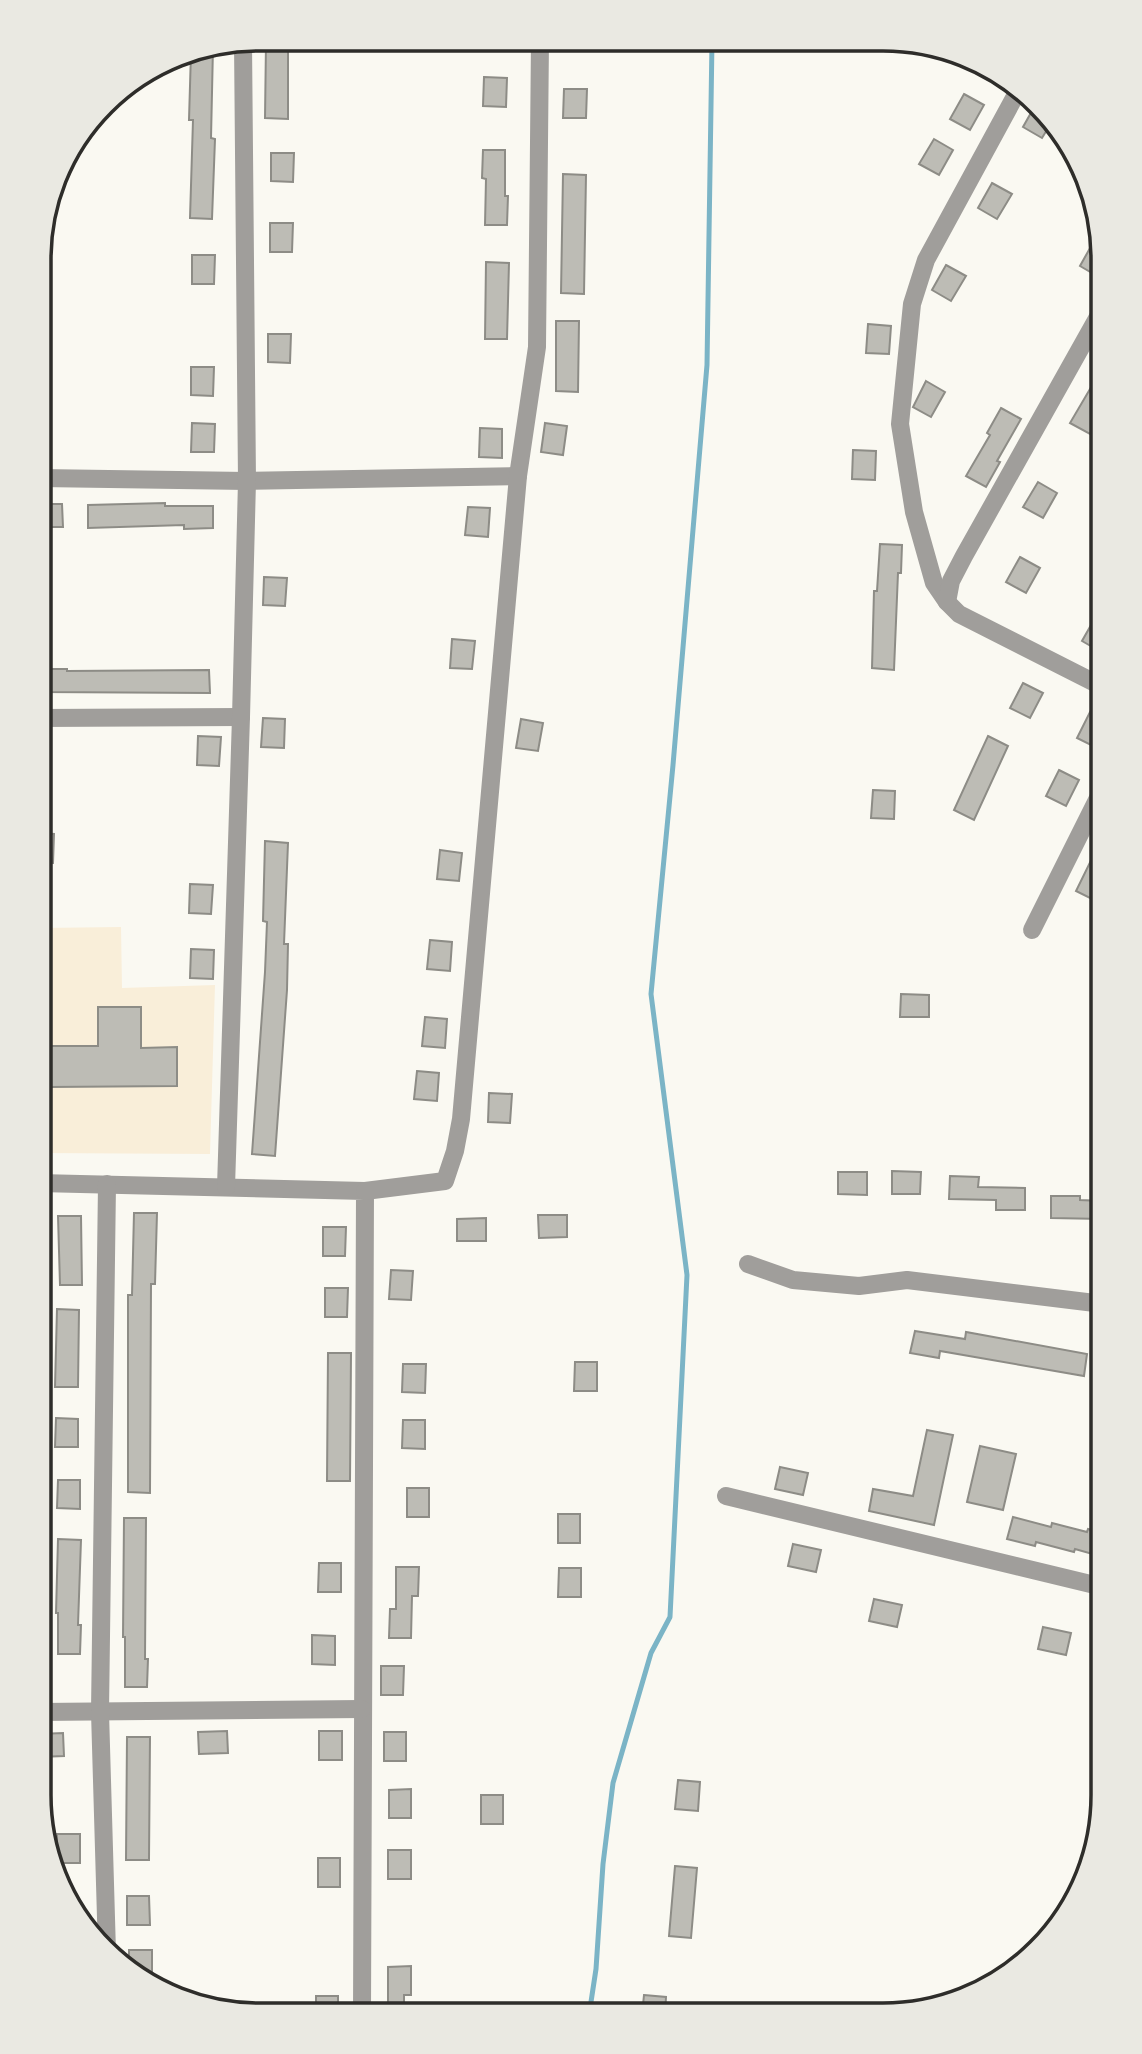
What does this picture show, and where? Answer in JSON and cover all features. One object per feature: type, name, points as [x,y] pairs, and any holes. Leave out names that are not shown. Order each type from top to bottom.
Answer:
[{"type":"street","points":[[51,1183],[365,1191],[445,1181],[455,1151],[461,1119],[518,477],[537,347],[540,51]]},
{"type":"street","points":[[226,1187],[247,481],[243,52]]},
{"type":"street","points":[[1014,98],[926,260],[912,304],[900,424],[914,512],[934,583],[947,602],[959,614],[1091,681]]},
{"type":"street","points":[[947,602],[951,581],[964,556],[1091,330]]},
{"type":"street","points":[[51,478],[247,481],[518,477]]},
{"type":"street","points":[[51,718],[241,717]]},
{"type":"street","points":[[1032,930],[1091,812]]},
{"type":"street","points":[[107,1184],[100,1712],[107,1936]]},
{"type":"street","points":[[362,2003],[365,1191]]},
{"type":"street","points":[[748,1264],[793,1279],[859,1286],[907,1280],[1091,1303]]},
{"type":"street","points":[[726,1496],[1091,1584]]},
{"type":"street","points":[[51,1712],[362,1709]]},
{"type":"shaded area","points":[[121,927],[122,988],[215,985],[210,1154],[51,1153],[51,928]]},
{"type":"building","points":[[266,51],[288,51],[288,119],[265,118]]},
{"type":"building","points":[[213,57],[211,138],[215,139],[212,219],[190,218],[193,120],[189,120],[191,63]]},
{"type":"building","points":[[484,77],[507,78],[506,107],[483,106]]},
{"type":"building","points":[[564,89],[587,89],[586,118],[563,118]]},
{"type":"building","points":[[964,94],[984,105],[970,130],[950,119]]},
{"type":"building","points":[[1031,113],[1047,131],[1042,138],[1023,127]]},
{"type":"building","points":[[934,139],[953,150],[939,175],[919,164]]},
{"type":"building","points":[[483,150],[505,150],[507,225],[485,225],[486,179],[482,178]]},
{"type":"building","points":[[271,153],[294,153],[293,182],[271,181]]},
{"type":"building","points":[[563,174],[586,175],[584,294],[561,293]]},
{"type":"building","points":[[992,183],[1012,194],[997,219],[978,208]]},
{"type":"building","points":[[270,223],[293,223],[292,252],[270,252]]},
{"type":"building","points":[[1090,248],[1091,272],[1080,266]]},
{"type":"building","points":[[192,255],[215,255],[214,284],[192,284]]},
{"type":"building","points":[[486,262],[509,263],[507,339],[485,339]]},
{"type":"building","points":[[946,265],[966,276],[951,301],[932,290]]},
{"type":"building","points":[[556,321],[579,321],[578,392],[556,391]]},
{"type":"building","points":[[868,324],[891,326],[889,354],[866,353]]},
{"type":"building","points":[[268,334],[291,334],[290,363],[268,362]]},
{"type":"building","points":[[191,367],[214,367],[213,396],[191,395]]},
{"type":"building","points":[[926,381],[945,392],[931,417],[913,407]]},
{"type":"building","points":[[1091,387],[1090,434],[1070,423]]},
{"type":"building","points":[[1001,408],[1021,419],[997,461],[1000,462],[986,487],[966,476],[990,435],[987,433]]},
{"type":"building","points":[[192,423],[215,424],[214,452],[191,452]]},
{"type":"building","points":[[545,423],[567,426],[563,455],[541,452]]},
{"type":"building","points":[[480,428],[502,429],[502,458],[479,457]]},
{"type":"building","points":[[853,450],[876,451],[875,480],[852,479]]},
{"type":"building","points":[[1038,482],[1057,493],[1043,518],[1023,507]]},
{"type":"building","points":[[165,503],[165,506],[213,506],[213,528],[184,529],[184,525],[88,528],[88,505]]},
{"type":"building","points":[[51,504],[62,504],[63,527],[51,527]]},
{"type":"building","points":[[468,507],[490,508],[488,537],[465,535]]},
{"type":"building","points":[[880,544],[902,545],[901,573],[898,573],[894,670],[872,668],[874,591],[877,591]]},
{"type":"building","points":[[1020,557],[1040,568],[1026,593],[1006,582]]},
{"type":"building","points":[[264,577],[287,578],[285,606],[263,605]]},
{"type":"building","points":[[1091,625],[1091,646],[1082,641]]},
{"type":"building","points":[[452,639],[475,641],[472,669],[450,668]]},
{"type":"building","points":[[51,669],[209,670],[210,693],[51,692]]},
{"type":"building","points":[[1023,683],[1043,693],[1030,718],[1010,708]]},
{"type":"building","points":[[1090,712],[1091,745],[1077,738]]},
{"type":"building","points":[[263,718],[285,719],[284,748],[261,747]]},
{"type":"building","points":[[521,719],[543,723],[538,751],[516,748]]},
{"type":"building","points":[[198,736],[221,737],[219,766],[197,765]]},
{"type":"building","points":[[988,736],[1008,746],[974,820],[954,810]]},
{"type":"building","points":[[1059,770],[1079,780],[1066,806],[1046,796]]},
{"type":"building","points":[[873,790],[895,791],[894,819],[871,818]]},
{"type":"building","points":[[51,834],[54,834],[51,863]]},
{"type":"building","points":[[265,841],[288,843],[284,944],[288,944],[287,990],[275,1156],[252,1154],[265,972]]},
{"type":"building","points":[[440,850],[462,853],[459,881],[437,879]]},
{"type":"building","points":[[1091,860],[1091,898],[1076,891]]},
{"type":"building","points":[[190,884],[213,885],[211,914],[189,913]]},
{"type":"building","points":[[430,940],[452,942],[450,971],[427,969]]},
{"type":"building","points":[[191,949],[214,950],[213,979],[190,978]]},
{"type":"building","points":[[901,994],[929,995],[929,1017],[900,1017]]},
{"type":"building","points":[[98,1007],[141,1007],[141,1048],[177,1047],[177,1086],[51,1087],[51,1046],[98,1046]]},
{"type":"building","points":[[425,1017],[447,1019],[445,1048],[422,1046]]},
{"type":"building","points":[[417,1071],[439,1073],[437,1101],[414,1099]]},
{"type":"building","points":[[489,1093],[512,1094],[510,1123],[488,1122]]},
{"type":"building","points":[[892,1171],[921,1172],[920,1194],[892,1194]]},
{"type":"building","points":[[838,1172],[867,1172],[867,1195],[838,1194]]},
{"type":"building","points":[[950,1176],[979,1177],[978,1187],[1025,1188],[1025,1210],[996,1210],[996,1200],[949,1199]]},
{"type":"building","points":[[1051,1196],[1080,1196],[1080,1200],[1091,1200],[1091,1219],[1051,1218]]},
{"type":"building","points":[[134,1213],[157,1213],[155,1284],[151,1284],[150,1493],[128,1492],[128,1295],[132,1295]]},
{"type":"building","points":[[538,1215],[567,1215],[567,1237],[539,1238]]},
{"type":"building","points":[[58,1216],[81,1216],[82,1285],[60,1285]]},
{"type":"building","points":[[486,1218],[486,1241],[457,1241],[457,1219]]},
{"type":"building","points":[[323,1227],[346,1227],[345,1256],[323,1256]]},
{"type":"building","points":[[391,1270],[413,1271],[411,1300],[389,1299]]},
{"type":"building","points":[[325,1288],[348,1288],[347,1317],[325,1317]]},
{"type":"building","points":[[57,1309],[79,1310],[78,1387],[55,1387]]},
{"type":"building","points":[[915,1331],[965,1339],[966,1332],[1087,1354],[1084,1376],[940,1351],[939,1358],[910,1353]]},
{"type":"building","points":[[328,1353],[351,1353],[350,1481],[327,1481]]},
{"type":"building","points":[[575,1362],[597,1362],[597,1391],[574,1391]]},
{"type":"building","points":[[403,1364],[426,1364],[425,1393],[402,1392]]},
{"type":"building","points":[[56,1418],[78,1419],[78,1447],[55,1447]]},
{"type":"building","points":[[403,1420],[425,1420],[425,1449],[402,1448]]},
{"type":"building","points":[[927,1430],[953,1435],[934,1525],[869,1511],[873,1489],[913,1496]]},
{"type":"building","points":[[980,1446],[1016,1454],[1003,1510],[967,1502]]},
{"type":"building","points":[[780,1467],[808,1473],[803,1495],[775,1489]]},
{"type":"building","points":[[58,1480],[80,1480],[80,1509],[57,1508]]},
{"type":"building","points":[[407,1488],[429,1488],[429,1517],[407,1517]]},
{"type":"building","points":[[558,1514],[580,1514],[580,1543],[558,1543]]},
{"type":"building","points":[[1013,1517],[1051,1527],[1052,1523],[1087,1532],[1088,1529],[1091,1530],[1091,1554],[1036,1542],[1035,1546],[1007,1539]]},
{"type":"building","points":[[124,1518],[146,1518],[147,1687],[125,1687]]},
{"type":"building","points":[[58,1539],[81,1540],[78,1625],[81,1625],[80,1654],[58,1654]]},
{"type":"building","points":[[793,1544],[821,1550],[816,1572],[788,1566]]},
{"type":"building","points":[[319,1563],[341,1563],[341,1592],[318,1592]]},
{"type":"building","points":[[396,1567],[419,1567],[418,1596],[412,1596],[411,1638],[389,1638],[390,1609],[396,1609]]},
{"type":"building","points":[[559,1568],[581,1568],[581,1597],[558,1597]]},
{"type":"building","points":[[874,1599],[902,1605],[897,1627],[869,1621]]},
{"type":"building","points":[[1043,1627],[1071,1633],[1066,1655],[1038,1649]]},
{"type":"building","points":[[312,1635],[335,1636],[335,1665],[312,1664]]},
{"type":"building","points":[[381,1666],[404,1666],[403,1695],[381,1695]]},
{"type":"building","points":[[227,1731],[228,1753],[199,1754],[198,1732]]},
{"type":"building","points":[[319,1731],[342,1731],[342,1760],[319,1760]]},
{"type":"building","points":[[384,1732],[406,1732],[406,1761],[384,1761]]},
{"type":"building","points":[[63,1733],[64,1756],[51,1757],[51,1734]]},
{"type":"building","points":[[127,1737],[150,1737],[149,1860],[126,1860]]},
{"type":"building","points":[[678,1780],[700,1782],[698,1811],[675,1809]]},
{"type":"building","points":[[411,1789],[411,1818],[389,1818],[389,1790]]},
{"type":"building","points":[[481,1795],[503,1795],[503,1824],[481,1824]]},
{"type":"building","points":[[57,1834],[80,1834],[80,1863],[62,1863]]},
{"type":"building","points":[[388,1850],[411,1850],[411,1879],[388,1879]]},
{"type":"building","points":[[318,1858],[340,1858],[340,1887],[318,1887]]},
{"type":"building","points":[[675,1866],[697,1868],[691,1938],[669,1936]]},
{"type":"building","points":[[127,1896],[149,1896],[150,1925],[127,1925]]},
{"type":"building","points":[[129,1950],[152,1950],[152,1973],[132,1960]]},
{"type":"building","points":[[411,1966],[411,1995],[404,1995],[404,2003],[388,2003],[388,1967]]},
{"type":"building","points":[[644,1995],[666,1997],[666,2003],[643,2003]]},
{"type":"building","points":[[316,1996],[338,1996],[338,2003],[316,2003]]},
{"type":"waterway","points":[[591,2003],[613,1783],[651,1653],[670,1617],[687,1275],[651,994],[707,365],[712,51]]}]
